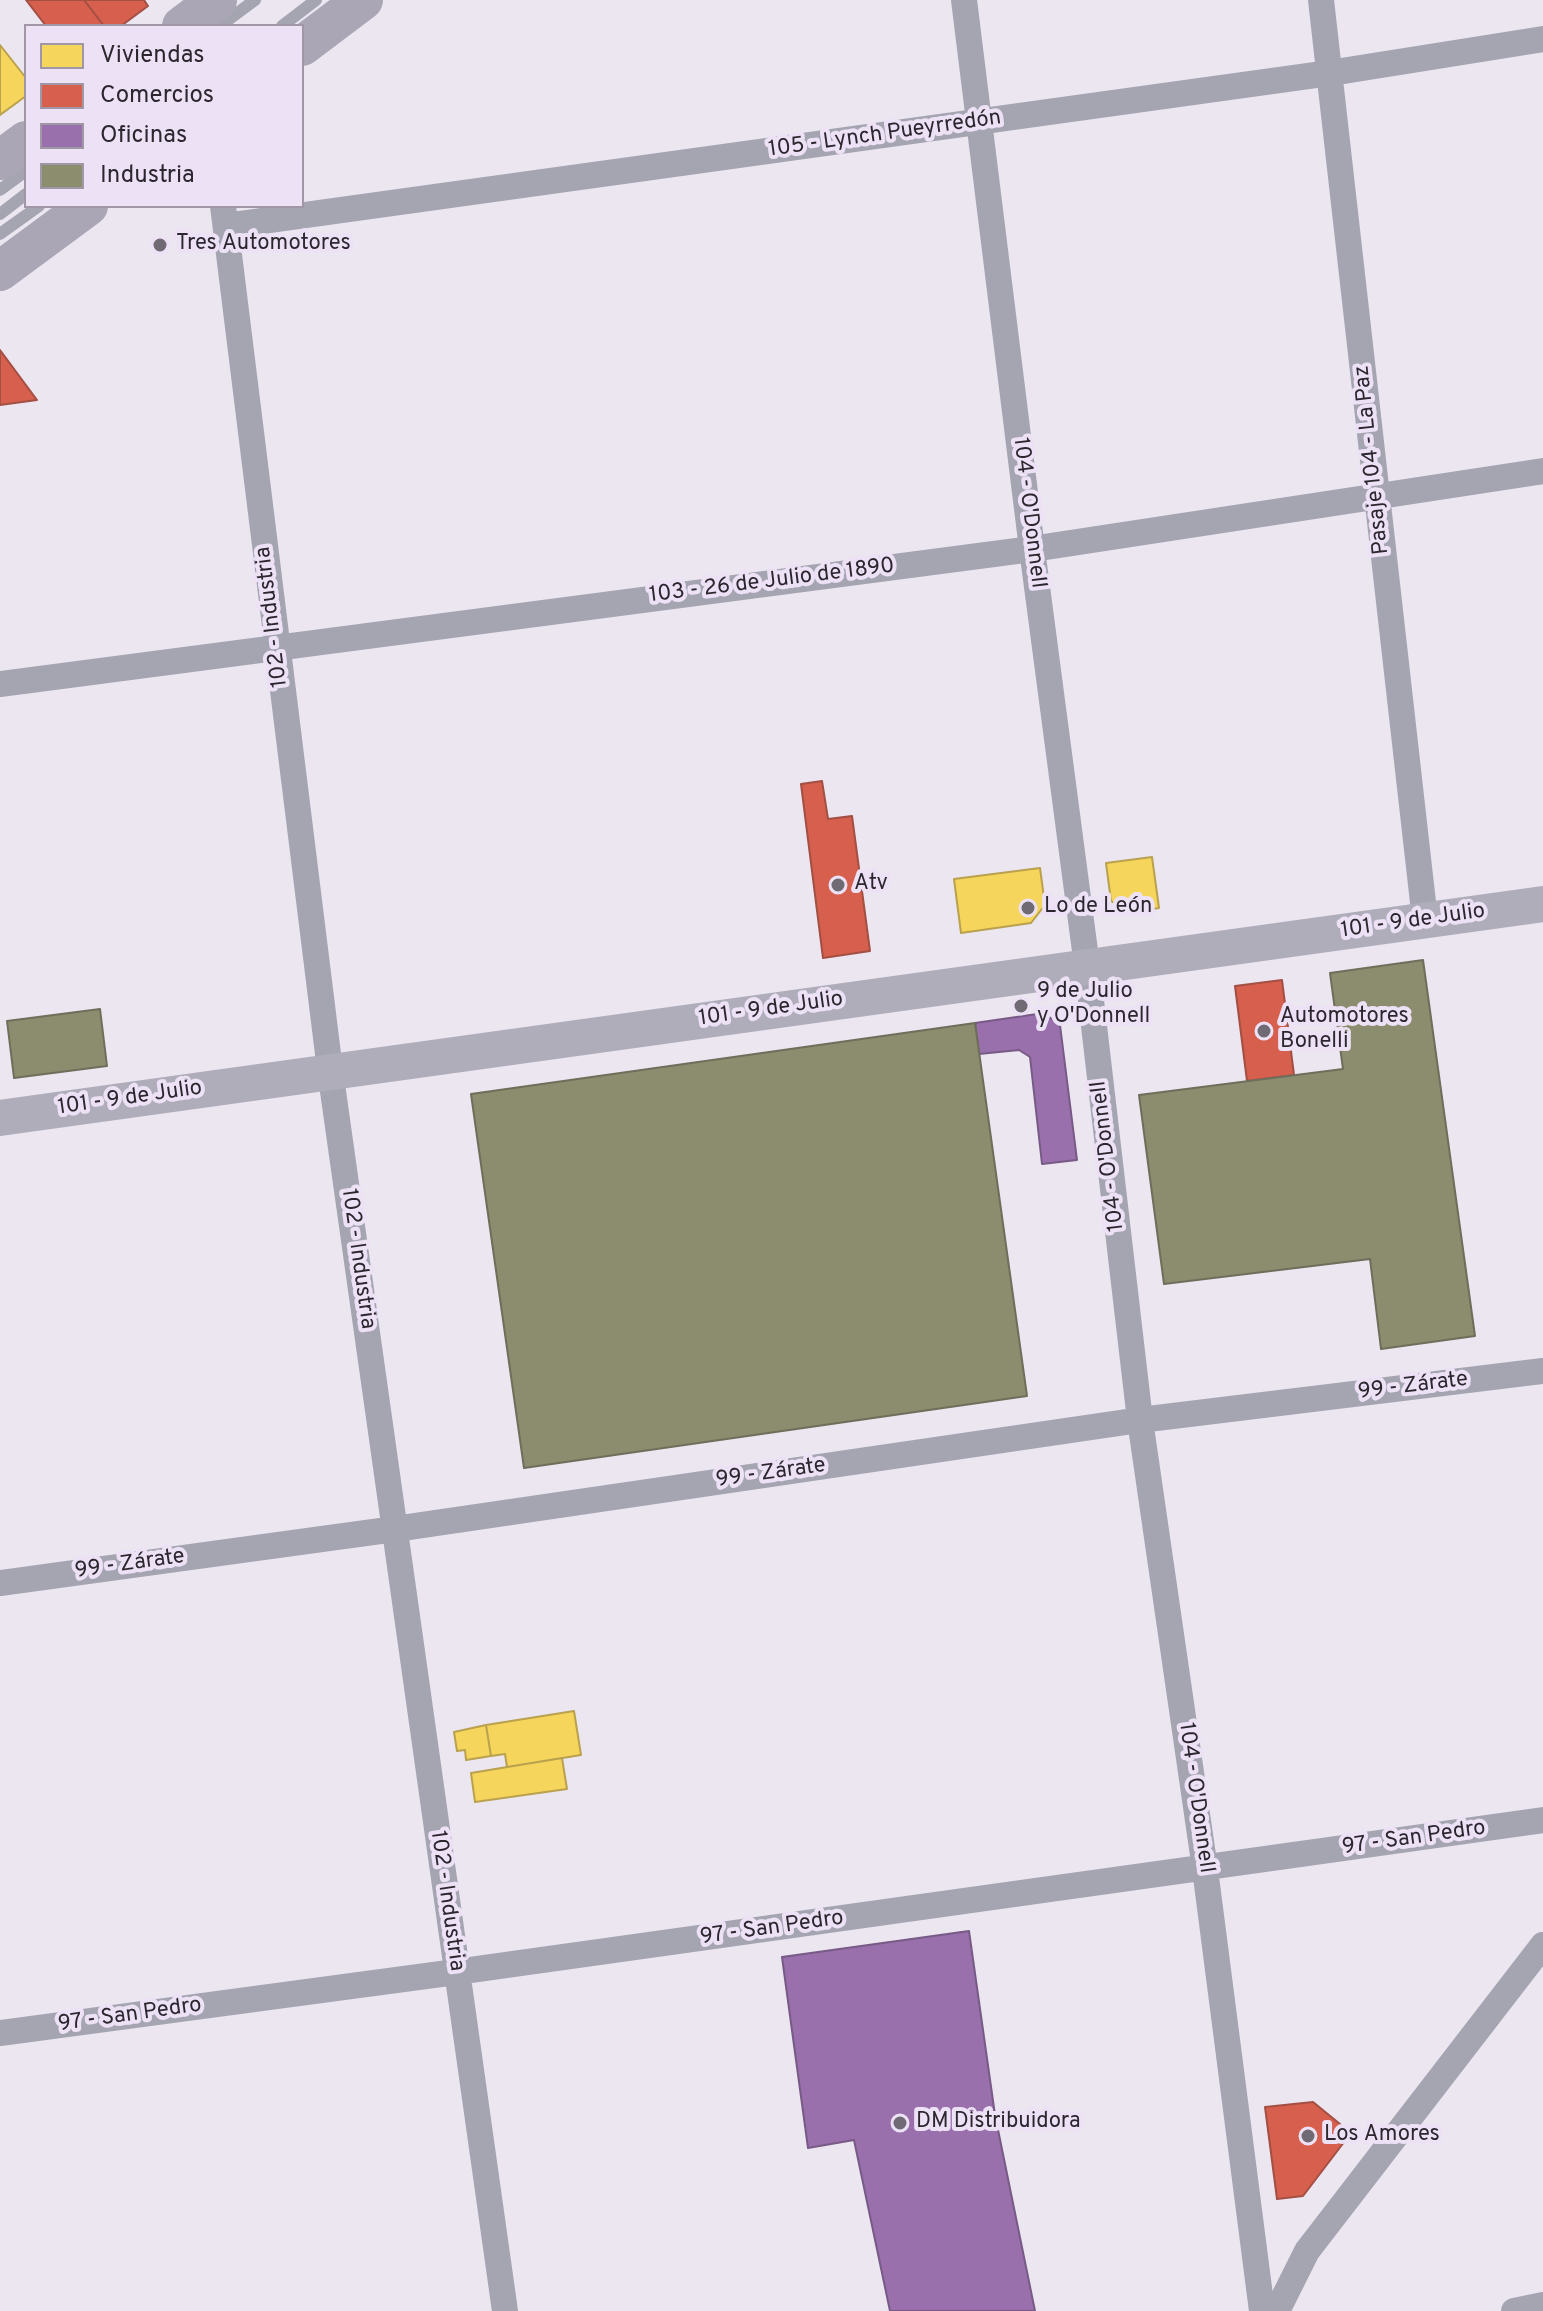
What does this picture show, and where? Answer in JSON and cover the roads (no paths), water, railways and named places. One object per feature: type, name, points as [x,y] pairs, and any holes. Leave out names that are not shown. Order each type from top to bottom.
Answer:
[{"type":"main road","points":[[185,24],[217,0]]},
{"type":"main road","points":[[304,44],[363,0]]},
{"type":"main road","points":[[0,160],[24,142]]},
{"type":"main road","points":[[0,271],[85,208]]},
{"type":"street","name":"104 - O'Donnell","points":[[964,0],[1087,966],[1140,1420],[1205,1869],[1262,2311]]},
{"type":"street","name":"Pasaje 104 - La Paz","points":[[1321,0],[1425,920]]},
{"type":"street","name":"105 - Lynch Pueyrredón","points":[[304,206],[979,122],[1330,73],[1543,39]]},
{"type":"street","name":"105 - Lynch Pueyrredón","points":[[225,216],[289,208]]},
{"type":"street","name":"102 - Industria","points":[[225,216],[330,1070],[505,2311]]},
{"type":"street","name":"103 - 26 de Julio de 1890","points":[[0,684],[1032,549],[1543,471]]},
{"type":"street","name":"101 - 9 de Julio","points":[[0,1118],[1543,904]]},
{"type":"street","name":"99 - Zárate","points":[[0,1583],[395,1529],[1140,1420],[1543,1371]]},
{"type":"street","name":"97 - San Pedro","points":[[0,2033],[1543,1820]]},
{"type":"street","points":[[1277,2311],[1307,2251],[1543,1945]]},
{"type":"street","points":[[1514,2311],[1543,2305]]},
{"type":"lane","points":[[223,24],[255,0]]},
{"type":"lane","points":[[285,24],[316,0]]},
{"type":"lane","points":[[0,190],[24,172]]},
{"type":"lane","points":[[0,214],[24,196]]},
{"type":"lane","points":[[0,234],[36,208]]},
{"type":"place","name":"Tres Automotores","points":[[160,245]]},
{"type":"place","name":"Atv","points":[[838,885]]},
{"type":"place","name":"Lo de León","points":[[1028,908]]},
{"type":"place","name":"9 de Julio y O'Donnell","points":[[1021,1006]]},
{"type":"place","name":"Automotores Bonelli","points":[[1264,1031]]},
{"type":"place","name":"DM Distribuidora","points":[[900,2123]]},
{"type":"place","name":"Los Amores","points":[[1308,2136]]}]
